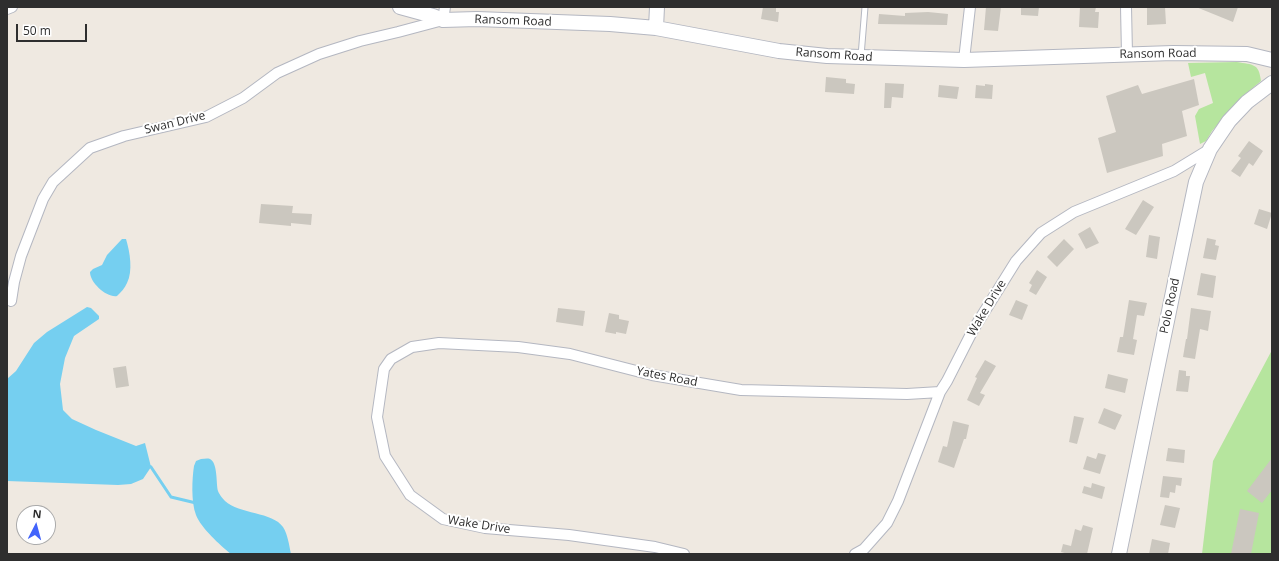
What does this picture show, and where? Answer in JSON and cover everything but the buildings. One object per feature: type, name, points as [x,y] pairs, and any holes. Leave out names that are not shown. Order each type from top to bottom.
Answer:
[{"type":"street","points":[[7,9],[12,7]]},
{"type":"street","name":"Ransom Road","points":[[400,7],[433,16],[444,13],[477,19],[588,23],[656,28],[779,51],[827,56],[964,60],[1172,52],[1247,54],[1272,60]]},
{"type":"street","points":[[656,28],[657,7]]},
{"type":"street","points":[[964,60],[970,7]]},
{"type":"street","points":[[1126,7],[1127,54]]},
{"type":"street","name":"Swan Drive","points":[[11,301],[21,256],[43,199],[53,182],[90,148],[124,136],[206,117],[243,98],[276,73],[319,54],[360,41],[398,32],[444,13]]},
{"type":"street","name":"Polo Road","points":[[1120,554],[1194,192],[1201,170],[1210,149],[1229,121],[1247,102],[1272,83]]},
{"type":"street","name":"Wake Drive","points":[[855,554],[864,549],[887,523],[898,501],[940,392],[973,330],[1016,261],[1041,233],[1074,212],[1174,170],[1210,149]]},
{"type":"street","name":"Yates Road","points":[[398,355],[412,347],[439,343],[518,347],[570,354],[652,375],[741,390],[907,394],[940,392]]},
{"type":"street","name":"Wake Drive","points":[[398,355],[391,359],[384,369],[377,417],[385,456],[410,495],[443,520],[485,528],[569,535],[655,547],[684,554]]},
{"type":"lane","points":[[860,57],[865,7]]},
{"type":"green space","points":[[1237,62],[1257,68],[1261,81],[1243,96],[1212,131],[1206,141],[1200,144],[1195,116],[1199,109],[1213,103],[1205,73],[1191,77],[1188,63]]},
{"type":"green space","points":[[1272,350],[1272,554],[1202,554],[1213,461]]},
{"type":"water","points":[[122,239],[126,239],[130,255],[130,273],[124,288],[117,296],[113,296],[104,292],[96,285],[90,272],[102,265],[107,255]]},
{"type":"water","points":[[87,307],[91,308],[99,316],[99,319],[74,336],[65,358],[60,384],[63,410],[72,419],[96,430],[136,446],[145,443],[151,467],[143,479],[131,484],[118,485],[7,481],[7,379],[16,371],[34,343],[47,332]]},
{"type":"water","points":[[201,459],[210,459],[213,461],[216,469],[218,491],[225,501],[239,508],[272,518],[283,527],[291,554],[231,554],[211,536],[198,520],[193,504],[192,484],[194,466],[196,461]]},
{"type":"waterway","points":[[148,466],[151,467],[171,497],[196,503]]}]
